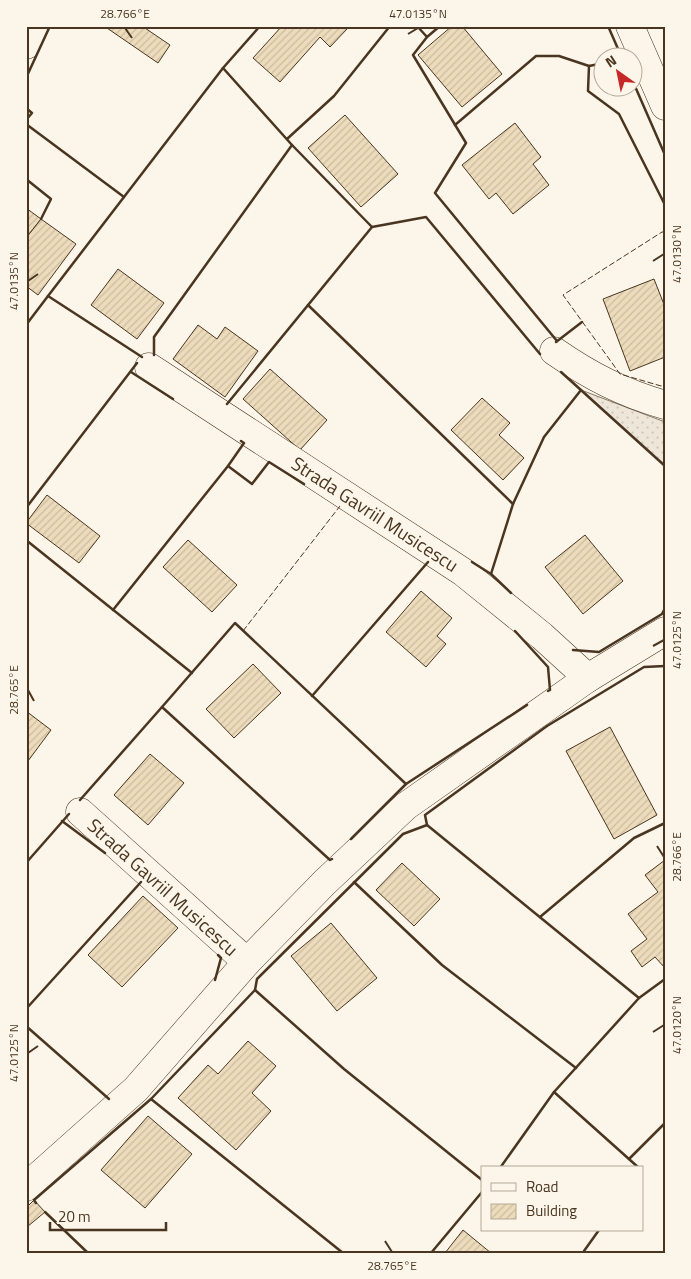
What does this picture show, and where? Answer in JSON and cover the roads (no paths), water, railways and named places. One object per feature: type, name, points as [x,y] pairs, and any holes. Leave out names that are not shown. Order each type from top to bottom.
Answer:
[{"type":"street","points":[[26,45],[34,26]]},
{"type":"street","points":[[630,26],[664,101]]},
{"type":"street","points":[[554,351],[580,370],[603,382],[640,398],[665,405]]},
{"type":"street","name":"Strada Gavriil Musicescu","points":[[149,367],[463,572],[542,636],[588,678]]},
{"type":"street","name":"Strada Gavriil Musicescu","points":[[26,1187],[136,1089],[247,962],[325,882],[406,806],[588,678],[665,631]]},
{"type":"street","name":"Strada Gavriil Musicescu","points":[[80,812],[247,962]]}]
